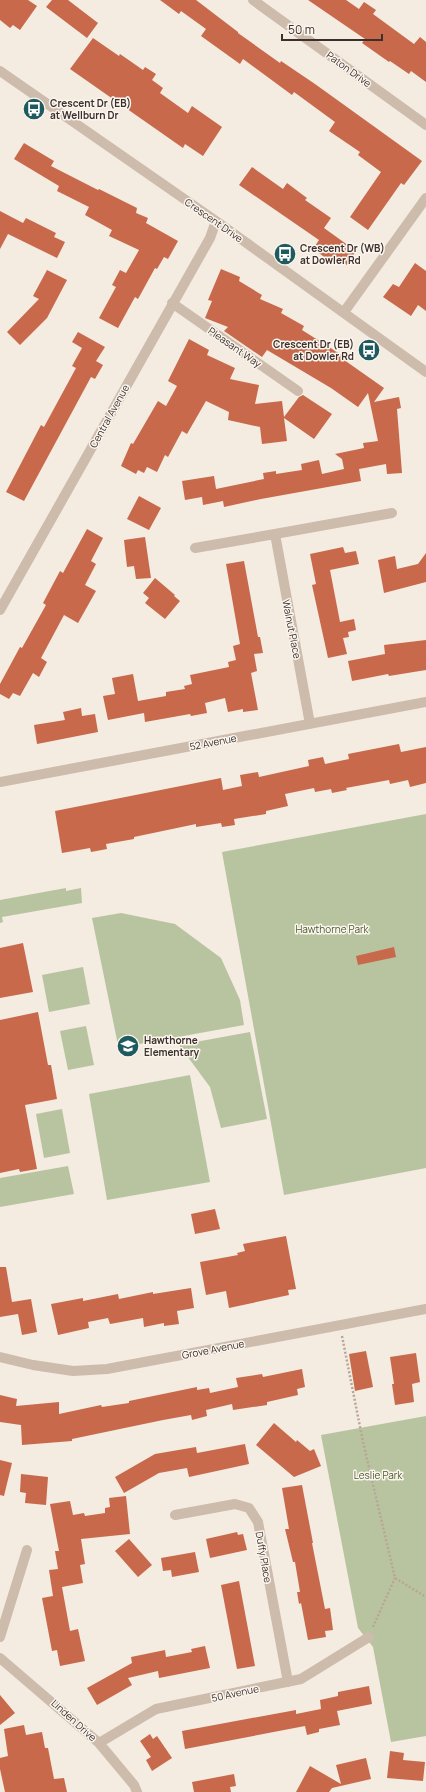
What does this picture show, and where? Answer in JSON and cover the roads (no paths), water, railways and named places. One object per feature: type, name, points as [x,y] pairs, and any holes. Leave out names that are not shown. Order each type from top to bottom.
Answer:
[{"type":"street","name":"Paton Drive","points":[[253,0],[426,125]]},
{"type":"street","name":"Crescent Drive","points":[[0,70],[216,221],[426,372]]},
{"type":"street","points":[[344,312],[426,198]]},
{"type":"street","name":"Central Avenue","points":[[0,610],[210,238],[216,221]]},
{"type":"street","name":"Pleasant Way","points":[[172,303],[298,391]]},
{"type":"street","points":[[195,548],[392,513]]},
{"type":"street","name":"Walnut Place","points":[[275,534],[310,724]]},
{"type":"street","name":"52 Avenue","points":[[0,782],[426,702]]},
{"type":"street","name":"Grove Avenue","points":[[0,1357],[33,1365],[73,1371],[107,1369],[426,1309]]},
{"type":"street","name":"Duffy Place","points":[[175,1515],[235,1504],[249,1508],[258,1522],[288,1682]]},
{"type":"street","points":[[0,1637],[27,1550]]},
{"type":"street","name":"50 Avenue","points":[[99,1743],[156,1709],[301,1679],[369,1637]]},
{"type":"street","name":"Linden Drive","points":[[0,1658],[99,1743],[134,1785],[137,1792]]},
{"type":"place","name":"Crescent Dr (EB) at Wellburn Dr","points":[[34,109]]},
{"type":"place","name":"Crescent Dr (WB) at Dowler Rd","points":[[285,254]]},
{"type":"place","name":"Crescent Dr (EB) at Dowler Rd","points":[[369,350]]},
{"type":"place","name":"Hawthorne Elementary","points":[[128,1046]]},
{"type":"park label","name":"Hawthorne Park","points":[[332,929]]},
{"type":"park label","name":"Leslie Park","points":[[378,1475]]}]
